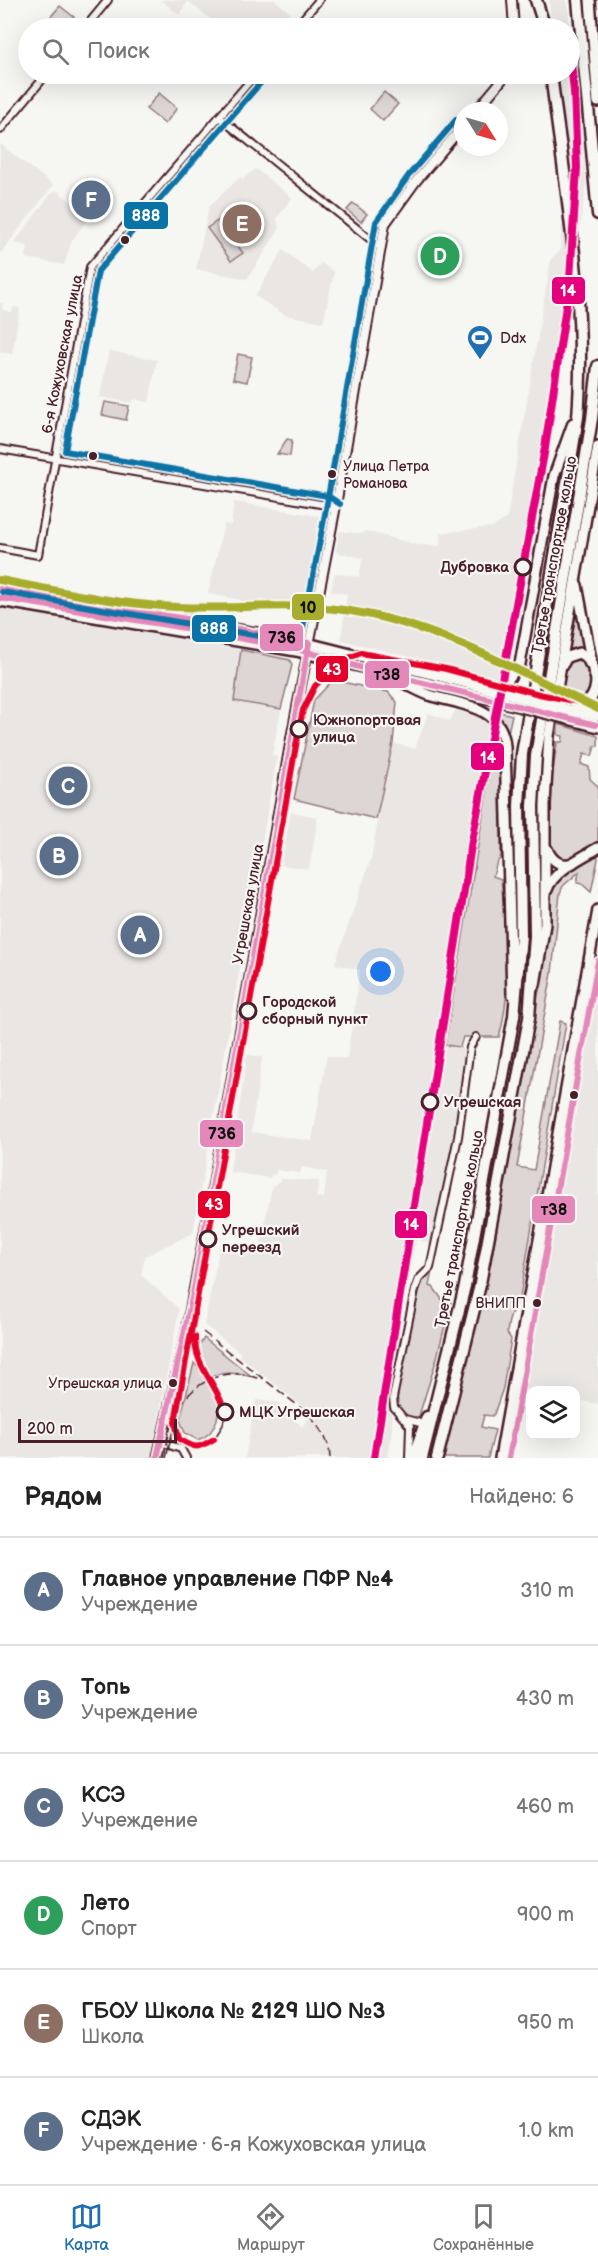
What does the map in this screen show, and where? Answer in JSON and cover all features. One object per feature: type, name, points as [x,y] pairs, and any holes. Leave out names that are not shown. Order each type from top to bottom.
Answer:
[{"type":"main road","points":[[538,0],[542,18]]},
{"type":"main road","points":[[578,0],[580,18]]},
{"type":"main road","points":[[590,0],[598,102]]},
{"type":"main road","points":[[580,21],[598,214]]},
{"type":"main road","name":"Третье транспортное кольцо","points":[[422,1458],[467,1276],[517,997],[520,954],[519,806],[522,754],[580,391],[580,314],[552,84]]},
{"type":"main road","name":"Третье транспортное кольцо","points":[[437,1458],[479,1289],[529,1018],[535,936],[533,806],[536,756],[592,419],[598,366]]},
{"type":"main road","points":[[490,689],[509,678],[520,664],[554,476],[572,428],[580,391]]},
{"type":"main road","points":[[529,1018],[544,936],[547,763],[577,564],[598,446]]},
{"type":"main road","points":[[569,714],[591,699],[595,691],[596,678],[578,591],[577,564]]},
{"type":"main road","points":[[0,589],[193,620],[569,714],[598,716]]},
{"type":"main road","points":[[0,601],[308,648]]},
{"type":"main road","points":[[560,672],[567,657],[579,653],[587,658],[596,678]]},
{"type":"main road","points":[[366,664],[420,692],[483,710],[496,720],[502,730],[505,746],[512,979],[510,1041]]},
{"type":"main road","points":[[386,673],[490,689],[569,714],[598,727]]},
{"type":"main road","points":[[545,842],[549,853],[557,863],[566,865],[578,860]]},
{"type":"main road","points":[[546,896],[550,882],[598,848]]},
{"type":"main road","points":[[500,1458],[598,910]]},
{"type":"main road","points":[[411,1458],[447,1364]]},
{"type":"street","points":[[93,18],[108,0]]},
{"type":"street","points":[[304,18],[319,0]]},
{"type":"street","points":[[512,0],[513,18]]},
{"type":"street","points":[[0,130],[39,84]]},
{"type":"street","name":"6-я Кожуховская улица","points":[[0,548],[38,555],[90,267],[247,84]]},
{"type":"street","points":[[484,102],[499,84]]},
{"type":"street","points":[[219,117],[380,248]]},
{"type":"street","name":"Угрешская улица","points":[[157,1458],[192,1300],[308,648],[335,511],[380,248],[387,219],[454,137]]},
{"type":"street","points":[[0,449],[326,505],[335,511]]},
{"type":"street","points":[[22,605],[28,601],[24,593]]},
{"type":"street","points":[[39,608],[35,600],[42,596]]},
{"type":"street","points":[[411,1458],[410,1426],[394,1407],[393,1398],[415,1290],[419,1279],[430,1268],[458,1137],[470,1047],[476,1037]]},
{"type":"street","points":[[405,1418],[424,1424]]},
{"type":"street","points":[[161,1442],[180,1449],[186,1458]]},
{"type":"shaded area","points":[[161,0],[275,0],[290,13],[286,18],[209,18],[188,1],[179,15]]},
{"type":"shaded area","points":[[549,0],[567,0],[569,18],[551,18]]},
{"type":"shaded area","points":[[60,6],[74,17],[73,18],[50,18]]},
{"type":"shaded area","points":[[559,84],[577,84],[586,186],[546,457],[500,712],[445,1044],[460,1047],[467,1055],[456,1135],[435,1244],[416,1240],[397,1343],[401,1347],[391,1398],[392,1430],[388,1458],[245,1458],[256,1400],[276,1402],[302,1427],[312,1414],[240,1356],[240,1352],[204,1325],[220,1245],[259,1252],[272,1187],[282,1179],[319,1181],[316,1197],[324,1198],[327,1172],[302,1167],[300,1173],[276,1170],[275,1175],[271,1174],[270,1178],[230,1172],[247,1055],[262,1057],[251,1132],[312,1141],[327,1056],[347,1059],[360,970],[335,964],[371,859],[378,820],[376,819],[393,743],[415,749],[428,713],[450,721],[475,673],[341,640],[347,594],[331,591],[335,573],[359,577],[363,558],[336,552],[339,531],[363,534],[365,531],[418,545],[440,546],[441,533],[493,527],[507,518],[551,259],[560,251],[566,168]]},
{"type":"shaded area","points":[[384,92],[398,104],[383,121],[370,109]]},
{"type":"shaded area","points":[[159,93],[177,108],[165,124],[146,109]]},
{"type":"shaded area","points":[[0,144],[53,185],[0,254]]},
{"type":"shaded area","points":[[256,169],[292,198],[277,218],[279,230],[247,279],[196,269],[209,207],[240,177],[242,179]]},
{"type":"shaded area","points":[[57,190],[89,217],[71,242],[64,265],[26,258],[28,246],[14,243],[51,194]]},
{"type":"shaded area","points":[[353,203],[367,214],[361,222],[347,210]]},
{"type":"shaded area","points":[[219,220],[243,253],[231,261],[207,228]]},
{"type":"shaded area","points":[[283,250],[313,273],[321,263],[334,272],[323,322],[285,315],[255,296]]},
{"type":"shaded area","points":[[0,303],[3,303],[2,310],[12,312],[14,307],[20,308],[12,354],[0,351]]},
{"type":"shaded area","points":[[109,351],[157,360],[149,402],[134,399],[132,403],[100,397]]},
{"type":"shaded area","points":[[238,354],[252,357],[247,382],[233,379]]},
{"type":"shaded area","points":[[105,402],[129,406],[126,420],[102,415]]},
{"type":"shaded area","points":[[287,439],[292,440],[290,456],[277,454]]},
{"type":"shaded area","points":[[234,502],[319,516],[304,605],[259,600],[257,606],[241,603],[241,600],[208,594],[224,524],[231,525]]},
{"type":"shaded area","points":[[575,602],[586,654],[566,655]]},
{"type":"shaded area","points":[[0,606],[241,650],[234,701],[281,709],[272,755],[277,757],[193,1233],[145,1256],[141,1275],[179,1309],[151,1458],[0,1458]]},
{"type":"shaded area","points":[[241,650],[290,660],[292,665],[281,709],[234,701]]},
{"type":"shaded area","points":[[574,659],[583,662],[589,676],[590,685],[585,698],[562,693],[566,669]]},
{"type":"shaded area","points":[[333,680],[388,692],[397,702],[393,743],[376,819],[294,799],[314,700]]},
{"type":"shaded area","points":[[500,712],[512,715],[500,768],[501,856],[493,876],[501,879],[506,938],[507,979],[503,1019],[499,1037],[463,1037],[460,1047],[445,1045]]},
{"type":"shaded area","points":[[558,724],[598,736],[598,746],[595,746],[592,756],[584,754],[581,764],[589,767],[590,779],[598,786],[598,841],[566,861],[556,857],[548,832],[549,801],[557,742],[562,742],[563,736],[558,735]]},
{"type":"shaded area","points":[[291,812],[318,817],[309,869],[281,865]]},
{"type":"shaded area","points":[[597,854],[591,892],[582,884],[577,883],[579,872],[563,886],[560,893],[552,973],[517,1167],[534,1170],[560,1021],[566,1023],[520,1297],[508,1323],[507,1333],[511,1339],[503,1388],[494,1414],[484,1415],[481,1427],[495,1430],[488,1458],[444,1458],[491,1261],[543,968],[551,888],[560,877]]},
{"type":"shaded area","points":[[598,975],[598,1404],[580,1401],[580,1386],[526,1386],[526,1391],[520,1390],[531,1330],[535,1330]]},
{"type":"shaded area","points":[[430,1270],[432,1271],[429,1286],[433,1287],[444,1302],[451,1302],[418,1419],[414,1419],[404,1415],[395,1402],[418,1284]]},
{"type":"shaded area","points":[[204,1338],[250,1375],[229,1373],[212,1375],[194,1352],[198,1342],[201,1343]]},
{"type":"shaded area","points":[[194,1363],[212,1387],[218,1405],[217,1420],[214,1426],[205,1437],[198,1440],[185,1433],[180,1420]]},
{"type":"tram line","points":[[214,1439],[223,1425],[225,1412]]},
{"type":"tram line","points":[[166,1458],[175,1422]]},
{"type":"railway","points":[[203,1332],[310,1415],[324,1435],[329,1447],[330,1458]]},
{"type":"railway","points":[[164,1458],[174,1417],[189,1395],[199,1386],[221,1375],[246,1375],[259,1379]]},
{"type":"transit line","name":"888","points":[[260,84],[98,271],[65,451],[328,496],[340,504]]},
{"type":"transit line","name":"14","points":[[374,1458],[470,852],[545,448],[570,279],[577,168],[573,84]]},
{"type":"transit line","name":"888","points":[[2,592],[300,643],[376,222],[409,175],[454,122]]},
{"type":"transit line","name":"10","points":[[0,580],[131,603],[200,608],[319,607],[367,614],[397,621],[456,642],[598,709]]},
{"type":"transit line","name":"736","points":[[0,589],[193,620],[309,643],[194,1289],[157,1458]]},
{"type":"transit line","name":"т38","points":[[0,598],[297,649],[366,669],[596,725]]},
{"type":"transit line","name":"43","points":[[214,1439],[200,1446],[189,1445],[179,1439],[175,1422],[299,729],[303,710],[315,686],[339,662],[361,653],[446,669],[539,694],[598,706]]},
{"type":"transit line","name":"т38","points":[[509,1458],[598,961]]},
{"type":"transit line","name":"43","points":[[195,1337],[198,1357],[225,1412]]},
{"type":"place","name":"СДЭК","points":[[91,200]]},
{"type":"place","name":"ГБОУ Школа № 2129 ШО №3","points":[[242,224]]},
{"type":"place","name":"Лето","points":[[440,256]]},
{"type":"place","name":"Ddx","points":[[480,361]]},
{"type":"place","name":"Улица Петра Романова","points":[[332,474]]},
{"type":"place","name":"Дубровка","points":[[523,567]]},
{"type":"place","name":"Южнопортовая улица","points":[[299,729]]},
{"type":"place","name":"КСЭ","points":[[68,786]]},
{"type":"place","name":"Топь","points":[[59,856]]},
{"type":"place","name":"Главное управление ПФР №4","points":[[140,935]]},
{"type":"place","name":"Городской сборный пункт","points":[[248,1011]]},
{"type":"place","name":"Угрешская","points":[[430,1102]]},
{"type":"place","name":"Угрешский переезд","points":[[208,1239]]},
{"type":"place","name":"ВНИПП","points":[[537,1303]]},
{"type":"place","name":"Угрешская улица","points":[[173,1383]]},
{"type":"place","name":"МЦК Угрешская","points":[[225,1412]]}]
